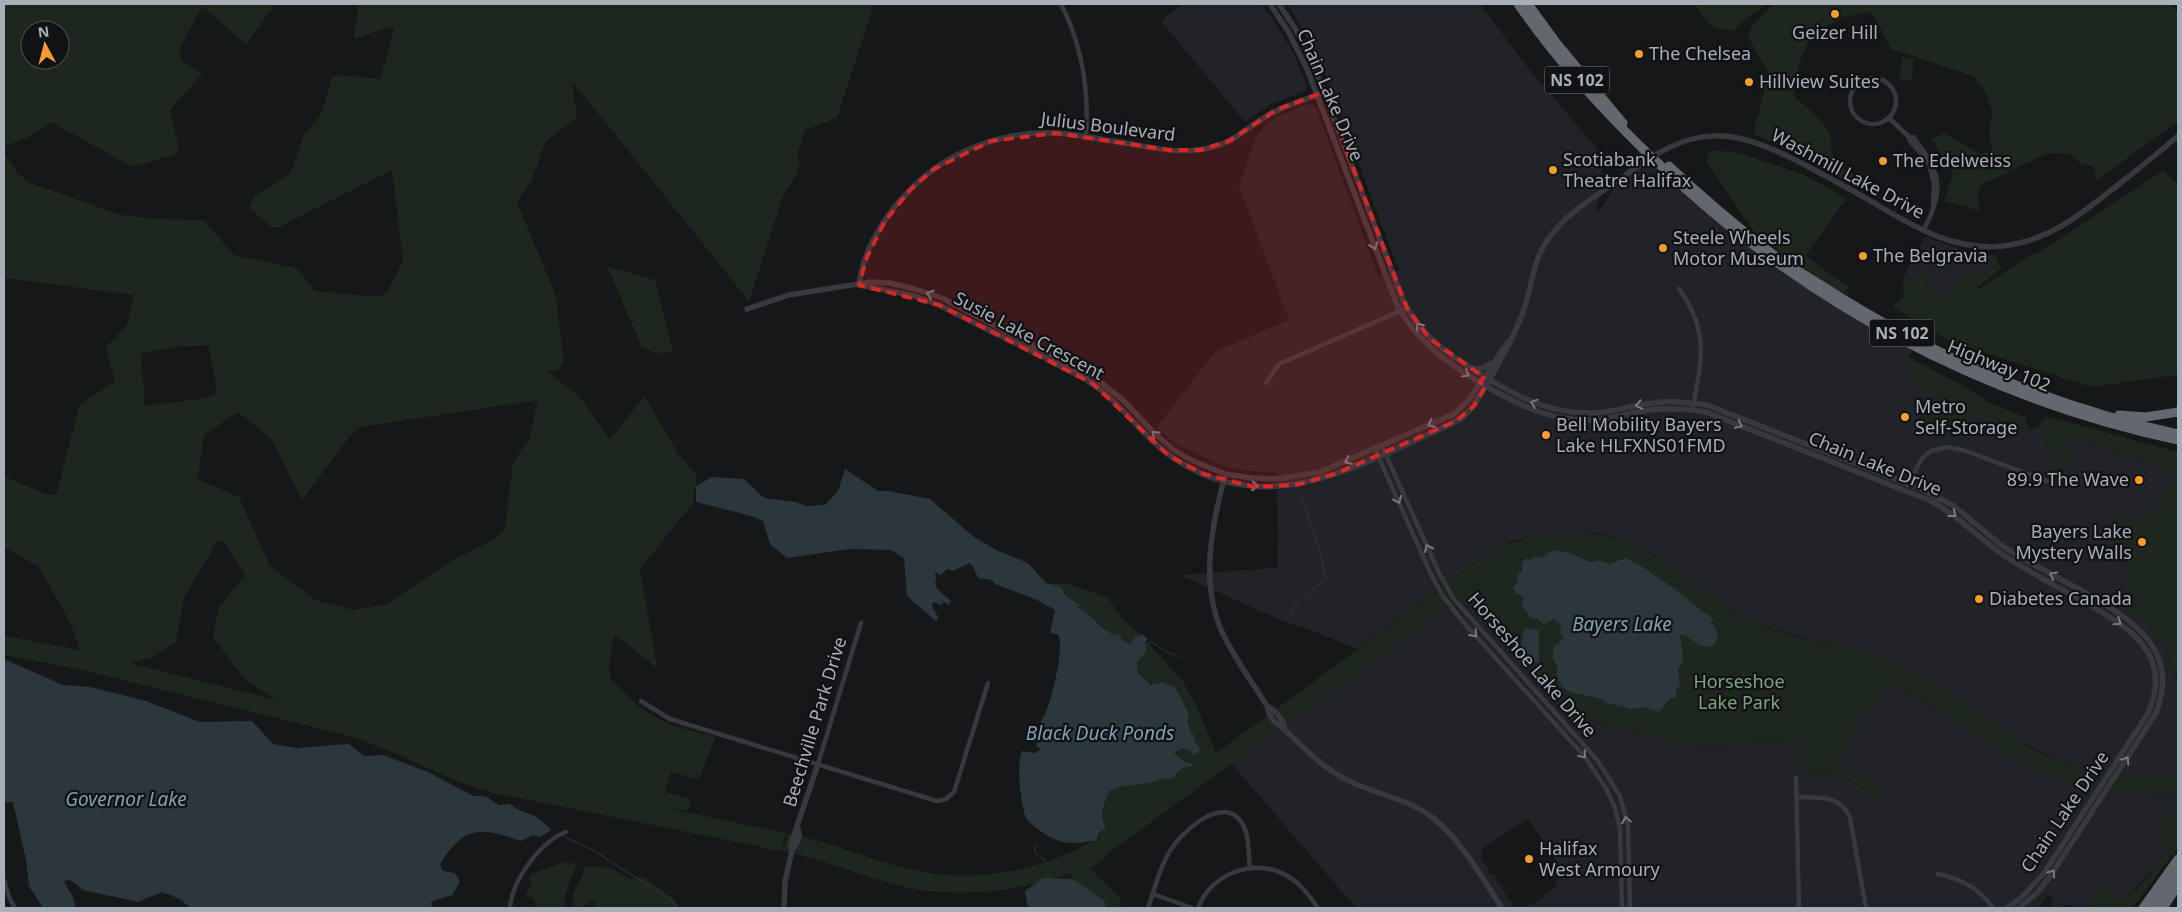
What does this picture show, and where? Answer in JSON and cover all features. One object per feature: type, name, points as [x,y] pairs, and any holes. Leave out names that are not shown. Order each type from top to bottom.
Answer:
[{"type":"highway","name":"Highway 102","points":[[1518,4],[1594,101],[1647,148]]},
{"type":"highway","name":"Highway 102","points":[[1528,4],[1567,56],[1647,148],[1729,228],[1787,271],[1912,347],[1974,375],[2037,400],[2124,428],[2178,441]]},
{"type":"highway","name":"Highway 102","points":[[1661,162],[1772,253],[1838,296],[1896,330],[1981,371],[2038,393],[2104,414],[2178,434]]},
{"type":"highway","points":[[2104,414],[2146,417],[2178,412]]},
{"type":"highway","points":[[2143,908],[2178,859]]},
{"type":"highway","points":[[2154,908],[2178,872]]},
{"type":"highway","points":[[2163,908],[2178,885]]},
{"type":"street","points":[[1061,4],[1074,32],[1082,64],[1087,109],[1086,137]]},
{"type":"street","name":"Chain Lake Drive","points":[[1270,4],[1289,33],[1317,94],[1407,308],[1418,325],[1436,345],[1512,394],[1532,402],[1560,410],[1582,412],[1603,412],[1656,402],[1729,413],[1908,484],[1947,501],[2015,554],[2112,608],[2131,621],[2146,636],[2161,665],[2163,689],[2160,705],[2153,720],[2052,875],[2037,893],[2019,908]]},
{"type":"street","name":"Chain Lake Drive","points":[[1279,4],[1301,39],[1324,92],[1400,311],[1417,336],[1449,364],[1520,405],[1564,419],[1606,419],[1659,409],[1693,407],[1905,491],[1947,510],[2009,559],[2124,625],[2144,644],[2155,669],[2156,688],[2147,715],[2044,873],[2021,898],[2006,908]]},
{"type":"street","points":[[1873,78],[1880,79],[1892,88],[1896,103],[1894,110],[1888,118],[1877,124],[1870,124],[1857,116],[1851,103],[1851,96],[1859,84],[1873,78]]},
{"type":"street","name":"Julius Boulevard","points":[[859,285],[867,257],[885,221],[910,190],[941,164],[976,146],[1007,137],[1047,133],[1176,151],[1206,149],[1235,139],[1284,106],[1324,92]]},
{"type":"street","points":[[1888,118],[1909,136],[1910,141],[1929,163],[1934,184],[1933,207],[1923,232]]},
{"type":"street","name":"Washmill Lake Drive","points":[[1483,384],[1507,350],[1525,306],[1538,256],[1550,236],[1569,217],[1637,166],[1662,150],[1681,142],[1699,138],[1726,136],[1759,143],[1782,153],[1876,204],[1923,232],[1955,243],[1982,246],[2015,244],[2039,238],[2068,223],[2178,136]]},
{"type":"street","name":"Susie Lake Crescent","points":[[747,309],[789,296],[870,282],[890,283],[915,289],[949,302],[1095,378],[1123,400],[1154,433],[1174,450],[1191,460],[1226,474],[1266,479],[1305,476],[1334,467],[1454,414],[1483,384]]},
{"type":"street","name":"Susie Lake Crescent","points":[[859,285],[915,296],[939,305],[1035,352],[1092,383],[1118,405],[1169,456],[1187,466],[1223,481],[1254,487],[1296,485],[1322,479],[1459,420],[1473,407],[1483,384]]},
{"type":"street","points":[[1680,289],[1692,310],[1701,339],[1701,366],[1693,407]]},
{"type":"street","points":[[1266,382],[1279,364],[1407,308]]},
{"type":"street","name":"Washmill Lake Drive","points":[[1487,378],[1495,360],[1511,338]]},
{"type":"street","points":[[1471,368],[1482,368],[1495,360]]},
{"type":"street","points":[[1581,420],[1582,412]]},
{"type":"street","points":[[1786,445],[1790,438]]},
{"type":"street","name":"Horseshoe Lake Drive","points":[[1378,447],[1385,453],[1439,572],[1454,598],[1598,761],[1620,796],[1628,826],[1630,908]]},
{"type":"street","name":"Horseshoe Lake Drive","points":[[1378,447],[1378,456],[1433,578],[1445,598],[1464,623],[1585,756],[1608,790],[1616,808],[1620,829],[1622,908]]},
{"type":"street","points":[[1905,491],[1923,457],[1931,451],[1946,447],[1963,450],[2047,482]]},
{"type":"street","points":[[1226,474],[1211,540],[1210,581],[1213,603],[1222,632],[1232,651],[1267,706],[1275,710],[1283,722],[1285,730],[1307,753],[1334,773],[1423,811],[1439,823],[1455,840],[1502,908]]},
{"type":"street","name":"Beechville Park Drive","points":[[784,908],[785,882],[793,838],[798,829],[861,624]]},
{"type":"street","points":[[649,698],[644,702],[670,719],[935,801],[946,799],[954,792],[988,683]]},
{"type":"street","points":[[1796,778],[1798,908]]},
{"type":"street","points":[[1796,797],[1831,799],[1847,810],[1866,908]]},
{"type":"street","points":[[1148,908],[1165,859],[1175,843],[1206,817],[1216,812],[1233,814],[1243,824],[1250,868]]},
{"type":"street","points":[[510,908],[514,887],[524,870],[556,836],[566,832]]},
{"type":"street","points":[[1198,908],[1206,894],[1217,881],[1235,871],[1250,868],[1268,869],[1284,873],[1296,882],[1318,908]]},
{"type":"street","points":[[1938,874],[1953,878],[1970,886],[1993,908]]},
{"type":"street","points":[[4,880],[9,897],[15,908]]},
{"type":"street","points":[[1622,886],[1629,886]]},
{"type":"street","points":[[1153,894],[1192,908]]},
{"type":"highlighted area","points":[[1324,92],[1407,308],[1430,339],[1484,377],[1480,382],[1486,386],[1473,407],[1456,421],[1335,474],[1296,485],[1254,487],[1204,474],[1169,456],[1092,383],[939,305],[859,285],[867,257],[885,221],[910,190],[934,169],[991,141],[1055,133],[1170,150],[1200,150],[1229,141],[1276,110]]},
{"type":"shaded area","points":[[1182,4],[1263,4],[1293,52],[1307,86],[1305,91],[1271,104],[1245,122],[1161,21]]},
{"type":"shaded area","points":[[1288,4],[1480,4],[1532,73],[1603,155],[1597,214],[1642,146],[1858,316],[1913,350],[1908,357],[1926,389],[1938,392],[1942,399],[1923,401],[1981,411],[2008,425],[2029,430],[2039,425],[2057,468],[2064,445],[2071,437],[2177,472],[2177,483],[2151,515],[2124,518],[2123,549],[2128,569],[2130,607],[2150,627],[2164,645],[2178,683],[2178,777],[2145,778],[2111,775],[2081,768],[2053,758],[2019,741],[1906,670],[1866,654],[1749,621],[1722,605],[1653,554],[1613,537],[1595,533],[1552,533],[1513,541],[1478,561],[1357,649],[1280,620],[1180,575],[1277,568],[1276,473],[1239,470],[1218,464],[1178,445],[1156,428],[1216,351],[1289,320],[1239,186],[1255,138],[1267,123],[1280,115],[1309,104],[1316,108],[1379,279],[1399,271],[1321,63]]},
{"type":"shaded area","points":[[1925,237],[1980,256],[1983,260],[1993,264],[1993,267],[1988,272],[1967,276],[1941,301],[1927,290],[1926,278],[1903,278]]},
{"type":"shaded area","points":[[1460,597],[1579,717],[1685,745],[1799,743],[1800,774],[1839,773],[1881,800],[1834,760],[1887,679],[2043,772],[2055,777],[2082,786],[2115,792],[2151,795],[2178,794],[2178,809],[2155,831],[2167,845],[2152,870],[2128,896],[2118,900],[2099,888],[2087,908],[2076,908],[2068,904],[2063,908],[2050,908],[2053,897],[2049,894],[2037,908],[1519,908],[1533,904],[1556,887],[1555,884],[1560,876],[1557,871],[1560,869],[1552,854],[1528,819],[1480,850],[1483,855],[1481,858],[1492,875],[1495,873],[1497,876],[1495,878],[1515,908],[1356,908],[1231,763]]},
{"type":"green space","points":[[4,4],[275,4],[246,45],[202,6],[179,51],[182,60],[202,74],[170,110],[179,150],[173,155],[132,167],[52,122],[27,138],[4,146]]},
{"type":"green space","points":[[358,4],[874,4],[837,118],[805,130],[797,154],[800,163],[796,175],[784,193],[749,301],[572,81],[577,117],[546,141],[532,179],[517,202],[556,296],[564,362],[559,369],[548,372],[579,396],[610,440],[644,396],[679,455],[697,475],[693,503],[640,569],[657,668],[616,635],[613,639],[609,668],[611,679],[639,707],[670,725],[716,737],[699,779],[671,772],[665,792],[691,799],[688,811],[662,807],[786,833],[781,851],[489,792],[350,736],[73,668],[4,655],[4,636],[80,650],[71,624],[39,567],[4,547],[4,477],[46,494],[54,495],[57,492],[79,406],[115,381],[106,347],[127,325],[134,295],[4,278],[4,153],[17,173],[30,183],[121,215],[158,219],[204,220],[234,255],[297,268],[315,291],[380,297],[387,292],[403,261],[392,170],[279,227],[271,227],[249,207],[256,195],[290,174],[304,135],[321,114],[332,77],[339,75],[380,79],[394,29],[389,27],[354,39]],"holes":[[[208,345],[216,384],[215,394],[206,398],[145,406],[141,354],[174,347]],[[538,400],[529,438],[513,463],[505,528],[496,539],[452,560],[385,605],[353,610],[315,600],[270,566],[239,497],[198,479],[204,435],[238,412],[271,439],[302,500],[349,437],[361,427]],[[218,540],[224,542],[245,575],[218,608],[213,638],[246,680],[277,700],[130,663],[151,658],[176,642],[184,598]]]},
{"type":"green space","points":[[1695,4],[1765,4],[1733,31],[1710,24]]},
{"type":"green space","points":[[1774,4],[2171,4],[2178,13],[2178,121],[2097,180],[2094,167],[2081,164],[2071,154],[2048,153],[1981,185],[1978,194],[1979,211],[1944,200],[1953,173],[1931,139],[1944,133],[1980,154],[1992,151],[1989,130],[1993,113],[1986,94],[1973,76],[1891,49],[1872,12],[1843,17],[1811,35],[1800,61],[1794,95],[1828,130],[1831,138],[1832,153],[1836,160],[1835,163],[1854,174],[1849,183],[1773,142],[1755,135],[1756,117],[1759,114],[1768,72],[1748,37],[1751,27]]},
{"type":"green space","points":[[1903,57],[1914,59],[1911,81],[1899,79]]},
{"type":"green space","points":[[1713,150],[1739,153],[1805,175],[1846,199],[1806,255],[1831,275],[1851,287],[1847,289],[1848,296],[1822,281],[1757,236],[1707,163],[1708,154]]},
{"type":"green space","points":[[2163,171],[2178,184],[2177,375],[2091,387],[1949,341],[1892,307],[1904,297],[1903,278],[1926,277],[1927,290],[1941,301],[1967,276],[1988,272],[1993,267],[1993,264],[1983,260],[1980,256],[1995,255],[2001,268],[1977,288],[1978,290],[2025,258],[2043,250]]},
{"type":"green space","points":[[607,266],[655,280],[673,352],[655,353],[642,347]]},
{"type":"green space","points":[[1908,357],[1964,386],[1986,401],[2025,417],[2029,430],[2008,425],[1981,411],[1972,412],[1963,440],[1936,434],[1925,424],[1922,401],[1941,399],[1938,392],[1926,389],[1912,381]]},
{"type":"green space","points":[[2046,416],[2178,452],[2178,683],[2164,645],[2150,627],[2130,607],[2128,569],[2120,535],[2124,518],[2151,515],[2177,483],[2177,472],[2071,437],[2064,445],[2073,451],[2067,473],[2057,468],[2039,425]]},
{"type":"green space","name":"Horseshoe Lake Park","points":[[1556,533],[1587,533],[1621,540],[1637,546],[1666,563],[1731,611],[1753,622],[1790,635],[1846,648],[1901,668],[1937,688],[2022,743],[2059,761],[2097,772],[2117,775],[2158,778],[2178,777],[2178,794],[2156,795],[2113,792],[2072,783],[2052,776],[2013,757],[1921,698],[1889,681],[1836,759],[1886,792],[1881,800],[1839,773],[1800,774],[1799,743],[1685,745],[1579,717],[1572,723],[1460,597],[1106,855],[1106,857],[1090,869],[1119,896],[1122,908],[1106,908],[1105,901],[1073,879],[1070,873],[1024,886],[1000,890],[953,893],[906,887],[783,851],[788,833],[912,870],[960,876],[1009,872],[1032,866],[1078,849],[1099,837],[1103,824],[1102,813],[1109,791],[1121,785],[1123,787],[1172,779],[1187,766],[1186,762],[1174,753],[1180,748],[1191,751],[1194,735],[1191,733],[1187,720],[1189,714],[1175,687],[1161,684],[1152,686],[1138,673],[1137,662],[1141,657],[1146,641],[1182,680],[1198,709],[1216,753],[1485,556],[1514,542]],"holes":[[[1556,550],[1571,553],[1590,562],[1598,560],[1609,564],[1625,558],[1654,574],[1713,620],[1712,624],[1717,633],[1716,642],[1712,647],[1700,646],[1684,634],[1680,635],[1684,661],[1678,670],[1679,687],[1675,692],[1677,696],[1671,698],[1659,712],[1641,706],[1627,708],[1579,695],[1568,689],[1557,679],[1557,665],[1552,660],[1555,647],[1560,645],[1565,639],[1561,634],[1561,625],[1554,619],[1540,623],[1525,609],[1523,606],[1524,598],[1520,594],[1517,596],[1513,585],[1517,583],[1517,578],[1522,572],[1522,560],[1525,558],[1530,560],[1535,556],[1543,557]]]},
{"type":"green space","points":[[1049,584],[1069,584],[1108,598],[1120,616],[1137,632],[1142,634],[1136,637],[1130,644],[1122,640],[1120,636],[1109,633],[1100,624],[1075,608],[1079,605],[1066,596],[1061,587]]},
{"type":"green space","points":[[2177,808],[2178,848],[2132,908],[2087,908],[2099,888],[2118,900],[2141,885],[2167,845],[2154,832]]},
{"type":"green space","points":[[564,862],[577,864],[564,898],[565,908],[536,908],[534,899],[525,895],[532,886],[529,879],[532,874]]},
{"type":"green space","points":[[586,866],[610,868],[629,879],[645,878],[673,898],[679,908],[596,908],[594,901],[574,908],[573,893]]},
{"type":"water","name":"Black Duck Ponds","points":[[845,469],[878,491],[889,491],[930,499],[974,537],[996,550],[1028,563],[1046,583],[1061,587],[1066,596],[1080,605],[1076,608],[1088,614],[1108,632],[1120,635],[1122,640],[1130,644],[1135,637],[1142,634],[1148,639],[1145,643],[1146,651],[1137,662],[1138,673],[1152,686],[1154,683],[1160,684],[1161,682],[1175,687],[1189,714],[1187,720],[1191,733],[1194,735],[1194,740],[1201,750],[1194,755],[1191,751],[1181,748],[1174,753],[1185,762],[1194,764],[1178,772],[1172,779],[1121,786],[1109,791],[1102,814],[1106,827],[1099,833],[1096,840],[1075,843],[1050,837],[1026,819],[1022,804],[1019,765],[1022,751],[1035,753],[1041,749],[1036,746],[1037,742],[1045,741],[1042,737],[1034,735],[1049,705],[1057,672],[1060,640],[1058,634],[1050,633],[1055,610],[1037,600],[995,584],[992,580],[978,578],[970,563],[953,571],[948,569],[940,575],[934,572],[937,578],[935,581],[937,589],[951,601],[949,605],[943,601],[942,605],[933,602],[932,606],[938,617],[937,622],[907,596],[904,558],[891,550],[850,549],[787,558],[770,544],[763,521],[751,516],[696,502],[696,486],[712,477],[744,479],[764,498],[796,502],[807,506],[825,505],[838,491]]},
{"type":"water","name":"Bayers Lake","points":[[1556,550],[1571,553],[1590,562],[1599,560],[1609,564],[1625,558],[1660,578],[1714,620],[1711,622],[1715,627],[1717,637],[1712,647],[1700,646],[1685,635],[1680,635],[1684,661],[1678,670],[1680,685],[1675,692],[1677,697],[1671,698],[1659,712],[1644,707],[1632,709],[1606,703],[1591,696],[1569,691],[1560,684],[1557,665],[1552,659],[1555,644],[1560,645],[1559,640],[1565,639],[1560,633],[1561,625],[1554,619],[1544,624],[1536,619],[1532,619],[1521,604],[1524,598],[1519,594],[1517,596],[1513,587],[1517,583],[1518,574],[1522,572],[1522,563],[1525,558],[1530,560],[1535,556],[1543,557],[1549,552]]},
{"type":"water","points":[[1525,628],[1539,630],[1539,663],[1526,657],[1521,650]]},
{"type":"water","name":"Governor Lake","points":[[4,659],[63,685],[90,687],[146,701],[200,722],[252,721],[273,744],[297,748],[349,744],[364,756],[383,755],[428,772],[473,796],[485,796],[499,805],[509,804],[535,816],[552,830],[540,837],[533,835],[521,841],[495,833],[484,832],[474,833],[457,842],[440,864],[443,871],[455,873],[460,882],[452,895],[431,902],[432,906],[436,908],[190,908],[180,899],[162,892],[138,902],[83,890],[69,879],[64,882],[73,897],[76,908],[43,908],[29,886],[26,860],[13,802],[4,802]]},
{"type":"water","points":[[1043,878],[1073,879],[1105,901],[1106,908],[1028,908],[1025,891]]},
{"type":"waterway","points":[[1290,615],[1297,602],[1326,579],[1320,550],[1300,493]]},
{"type":"waterway","points":[[1146,645],[1152,642],[1165,651],[1180,657]]},
{"type":"waterway","points":[[565,837],[596,852],[671,900],[679,908]]},
{"type":"waterway","points":[[1035,845],[1035,854],[1044,859],[1047,867]]},
{"type":"waterway","points":[[1047,875],[1050,879]]},
{"type":"place","name":"Geizer Hill","points":[[1835,14]]},
{"type":"place","name":"The Chelsea","points":[[1639,54]]},
{"type":"place","name":"Hillview Suites","points":[[1749,82]]},
{"type":"place","name":"The Edelweiss","points":[[1883,161]]},
{"type":"place","name":"Scotiabank Theatre Halifax","points":[[1553,170]]},
{"type":"place","name":"Steele Wheels Motor Museum","points":[[1663,248]]},
{"type":"place","name":"The Belgravia","points":[[1863,256]]},
{"type":"place","name":"Metro Self-Storage","points":[[1905,417]]},
{"type":"place","name":"Bell Mobility Bayers Lake HLFXNS01FMD","points":[[1546,435]]},
{"type":"place","name":"89.9 The Wave","points":[[2139,480]]},
{"type":"place","name":"Bayers Lake Mystery Walls","points":[[2142,542]]},
{"type":"place","name":"Diabetes Canada","points":[[1979,599]]},
{"type":"place","name":"Halifax West Armoury","points":[[1529,859]]}]
